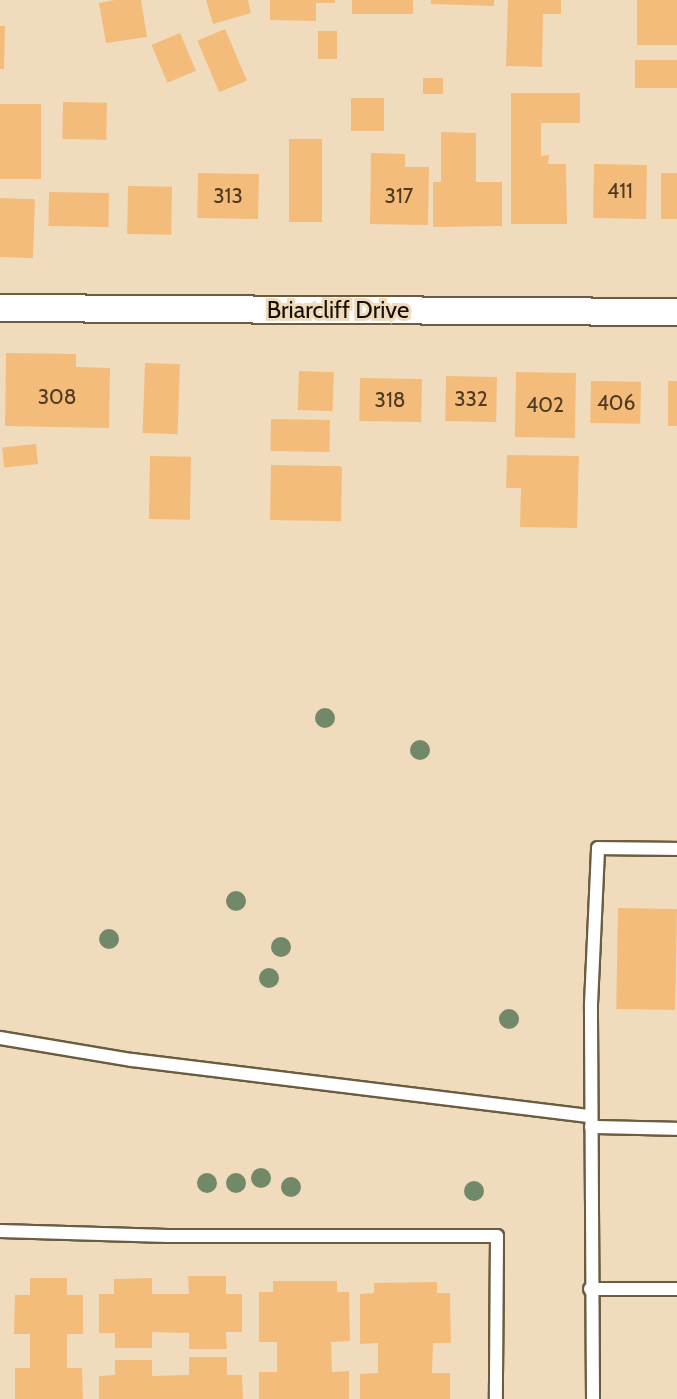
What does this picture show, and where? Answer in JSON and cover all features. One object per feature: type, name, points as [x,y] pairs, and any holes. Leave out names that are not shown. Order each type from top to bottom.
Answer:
[{"type":"street","name":"Briarcliff Drive","points":[[0,308],[677,312]]},
{"type":"lane","points":[[593,1399],[590,1289],[591,1122],[597,848],[677,849]]},
{"type":"lane","points":[[0,1038],[132,1060],[591,1122],[677,1129]]},
{"type":"lane","points":[[0,1231],[168,1236],[498,1236],[496,1399]]},
{"type":"lane","points":[[590,1289],[677,1289]]},
{"type":"building","points":[[141,0],[147,37],[106,43],[99,3]]},
{"type":"building","points":[[206,0],[248,0],[251,13],[213,24]]},
{"type":"building","points":[[270,0],[335,0],[335,3],[316,3],[316,21],[270,20]]},
{"type":"building","points":[[352,0],[413,0],[413,14],[352,14]]},
{"type":"building","points":[[431,0],[494,0],[494,6],[431,4]]},
{"type":"building","points":[[508,0],[561,0],[561,14],[543,14],[542,67],[506,66]]},
{"type":"building","points":[[637,0],[677,0],[677,45],[637,45]]},
{"type":"building","points":[[0,26],[5,26],[4,69],[0,69]]},
{"type":"building","points":[[225,29],[247,81],[219,92],[197,41]]},
{"type":"building","points":[[318,31],[337,31],[337,59],[318,59]]},
{"type":"building","points":[[180,33],[196,71],[167,83],[151,45]]},
{"type":"building","points":[[635,60],[677,60],[677,88],[635,88]]},
{"type":"building","points":[[423,78],[443,78],[443,94],[423,94]]},
{"type":"building","points":[[511,93],[580,93],[580,123],[541,123],[541,156],[549,155],[548,164],[566,164],[567,224],[511,224]]},
{"type":"building","points":[[351,98],[384,98],[384,131],[351,131]]},
{"type":"building","points":[[63,102],[107,103],[106,140],[62,139]]},
{"type":"building","points":[[0,104],[41,104],[41,179],[0,179]]},
{"type":"building","points":[[441,132],[476,133],[476,182],[502,182],[502,226],[433,227],[433,182],[441,182]]},
{"type":"building","points":[[289,139],[322,139],[322,222],[289,222]]},
{"type":"building","points":[[371,153],[405,154],[405,167],[429,167],[428,225],[370,224]]},
{"type":"building","points":[[594,164],[647,165],[646,219],[593,218]]},
{"type":"building","points":[[198,173],[259,174],[258,219],[197,218]]},
{"type":"building","points":[[661,173],[677,173],[677,219],[661,219]]},
{"type":"building","points":[[128,186],[172,187],[171,235],[127,234]]},
{"type":"building","points":[[49,192],[109,193],[108,227],[48,226]]},
{"type":"building","points":[[0,198],[35,199],[33,258],[0,257]]},
{"type":"building","points":[[6,353],[76,354],[76,367],[110,368],[109,428],[5,426]]},
{"type":"building","points":[[145,363],[180,364],[178,434],[143,433]]},
{"type":"building","points":[[299,371],[334,372],[333,411],[298,410]]},
{"type":"building","points":[[516,372],[576,373],[575,438],[515,437]]},
{"type":"building","points":[[446,376],[497,377],[496,422],[445,421]]},
{"type":"building","points":[[360,378],[422,379],[421,422],[359,421]]},
{"type":"building","points":[[591,381],[641,382],[640,424],[590,423]]},
{"type":"building","points":[[668,381],[677,381],[677,426],[668,426]]},
{"type":"building","points":[[271,419],[330,420],[329,452],[270,451]]},
{"type":"building","points":[[36,444],[38,464],[4,467],[2,448]]},
{"type":"building","points":[[507,455],[579,456],[577,528],[520,527],[521,488],[506,488]]},
{"type":"building","points":[[150,456],[191,457],[190,520],[149,519]]},
{"type":"building","points":[[271,465],[342,466],[341,521],[270,520]]},
{"type":"building","points":[[618,908],[677,909],[675,1010],[616,1009]]},
{"type":"building","points":[[188,1276],[226,1276],[226,1294],[242,1294],[242,1332],[226,1332],[227,1349],[189,1349],[189,1333],[152,1332],[152,1348],[115,1348],[115,1333],[99,1333],[99,1294],[114,1294],[114,1279],[152,1278],[152,1294],[189,1294]]},
{"type":"building","points":[[30,1278],[67,1278],[67,1295],[83,1295],[83,1334],[67,1334],[67,1368],[82,1368],[83,1399],[15,1399],[15,1368],[30,1368],[30,1334],[14,1334],[15,1295],[30,1295]]},
{"type":"building","points":[[273,1281],[337,1281],[337,1292],[349,1292],[350,1341],[331,1342],[332,1372],[349,1371],[349,1399],[259,1399],[259,1372],[277,1372],[277,1342],[259,1342],[259,1292],[273,1292]]},
{"type":"building","points":[[437,1282],[437,1293],[450,1293],[451,1343],[433,1343],[432,1373],[450,1373],[450,1399],[360,1399],[360,1374],[378,1373],[378,1343],[360,1344],[360,1294],[374,1293],[374,1283]]},
{"type":"building","points":[[189,1357],[227,1357],[227,1375],[242,1375],[243,1399],[99,1399],[99,1376],[115,1375],[115,1360],[152,1360],[152,1376],[189,1375]]}]
